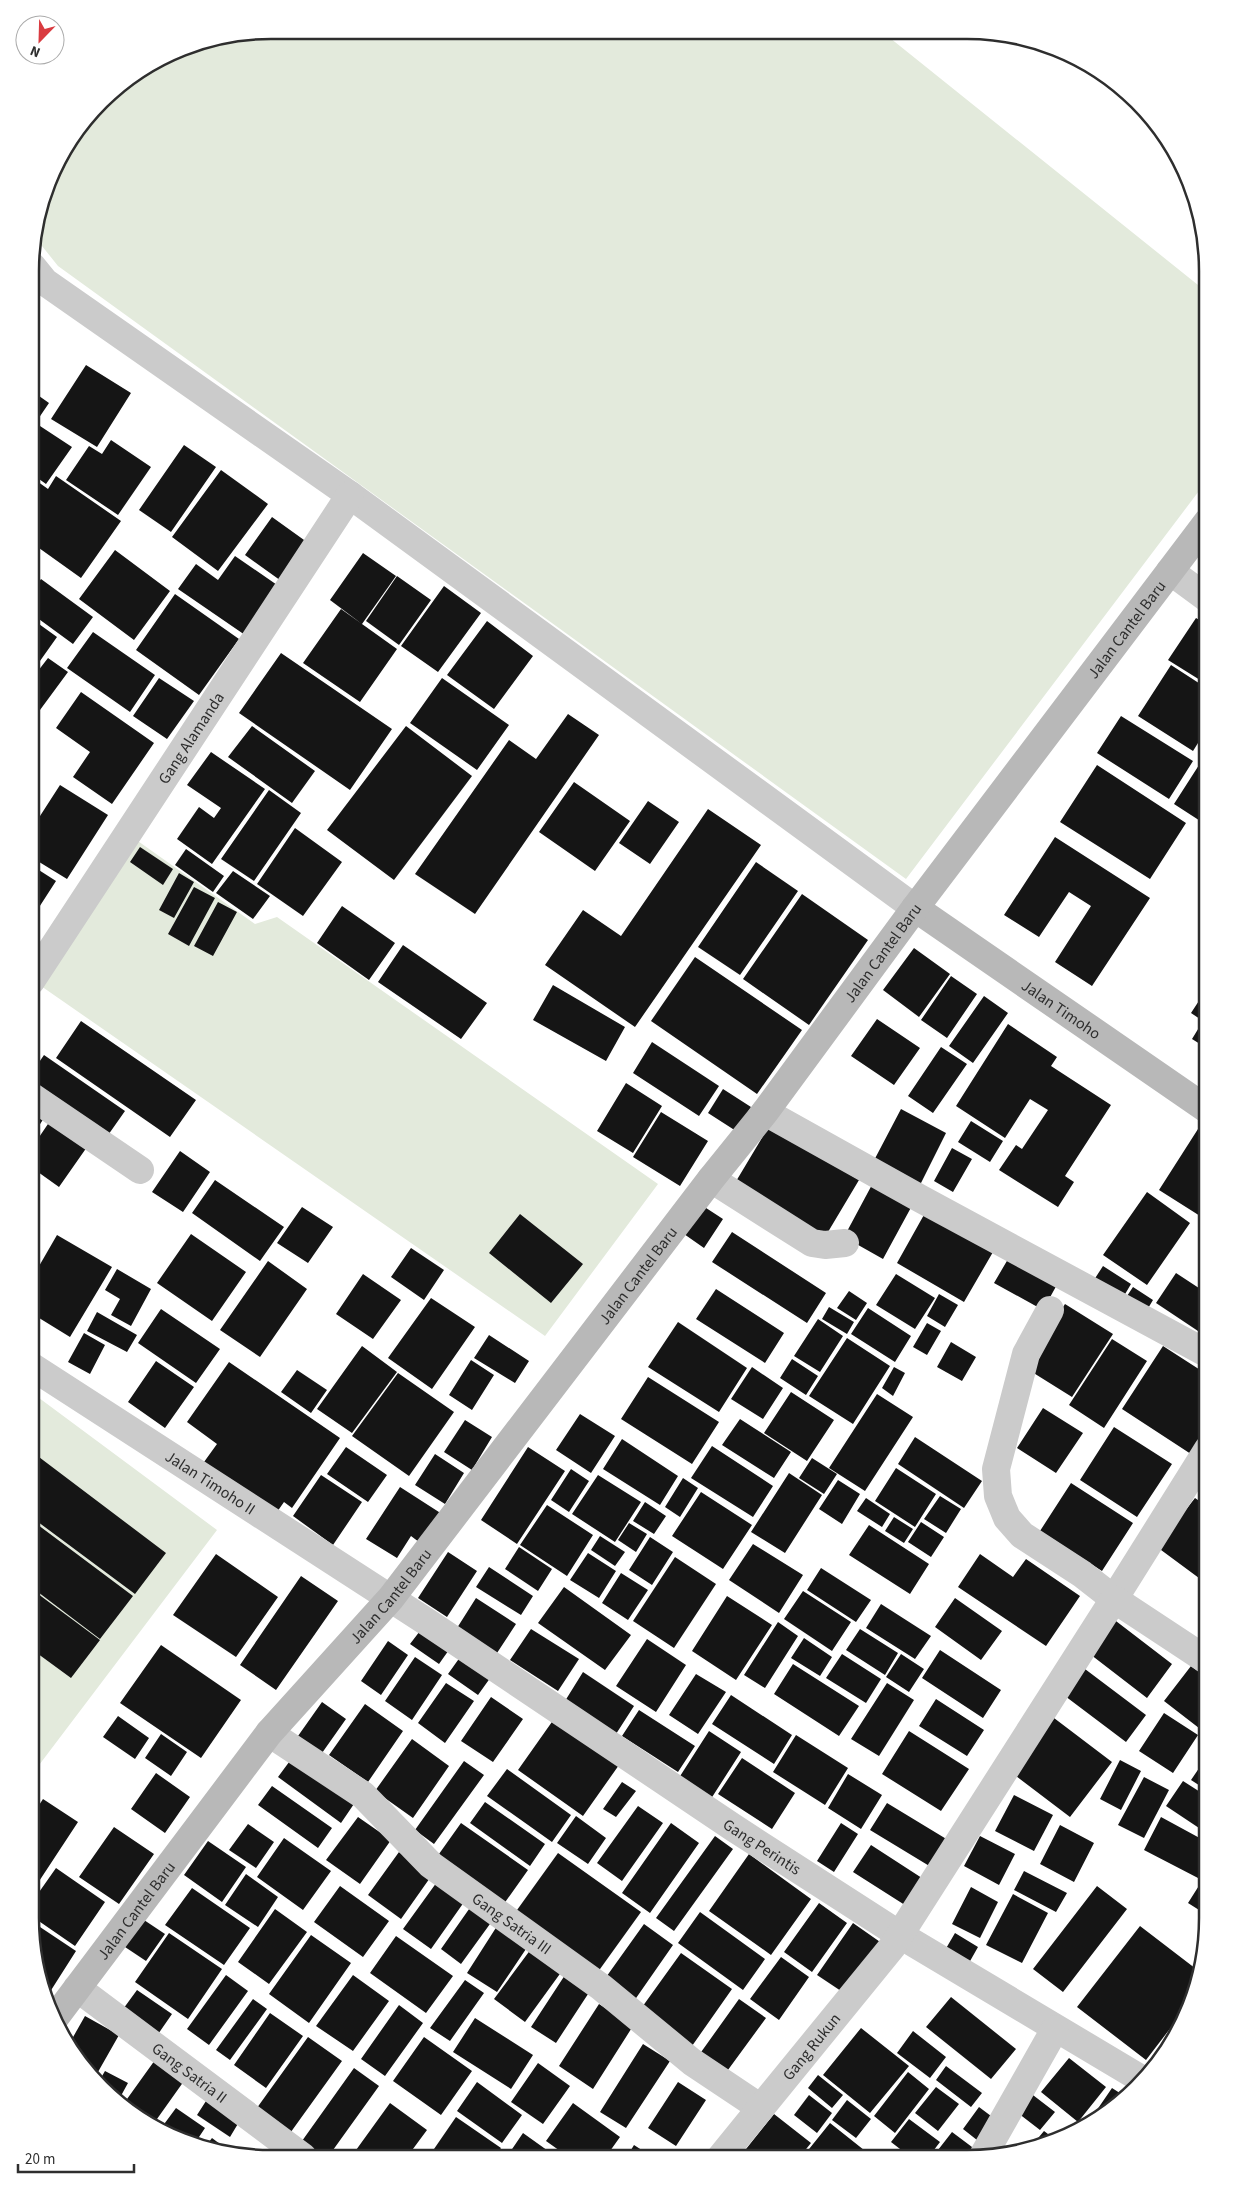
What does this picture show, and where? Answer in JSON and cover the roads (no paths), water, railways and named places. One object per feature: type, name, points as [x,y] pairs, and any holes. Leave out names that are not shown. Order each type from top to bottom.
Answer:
[{"type":"street","points":[[39,284],[350,495],[915,908]]},
{"type":"street","name":"Gang Alamanda","points":[[39,969],[350,495]]},
{"type":"street","name":"Jalan Cantel Baru","points":[[59,2013],[269,1734],[391,1598],[711,1179],[766,1112],[915,908],[1199,533]]},
{"type":"street","points":[[1170,571],[1199,592]]},
{"type":"street","name":"Jalan Timoho","points":[[915,908],[1199,1104]]},
{"type":"street","points":[[39,1101],[140,1170]]},
{"type":"street","points":[[766,1112],[921,1200],[1199,1349]]},
{"type":"street","points":[[711,1179],[812,1243],[825,1245],[845,1243]]},
{"type":"street","points":[[1050,1310],[1026,1354],[996,1469],[998,1496],[1007,1518],[1022,1534],[1082,1574],[1114,1599],[1199,1655]]},
{"type":"street","name":"Jalan Timoho II","points":[[39,1371],[391,1598]]},
{"type":"street","name":"Gang Rukun","points":[[727,2150],[900,1935],[1199,1463]]},
{"type":"street","name":"Gang Perintis","points":[[391,1598],[734,1828],[900,1935],[1137,2076]]},
{"type":"street","name":"Gang Satria III","points":[[269,1734],[363,1795],[431,1864],[594,1982],[692,2062],[761,2108]]},
{"type":"street","name":"Gang Satria II","points":[[77,1988],[294,2150]]},
{"type":"street","points":[[987,2149],[1055,2029]]}]
